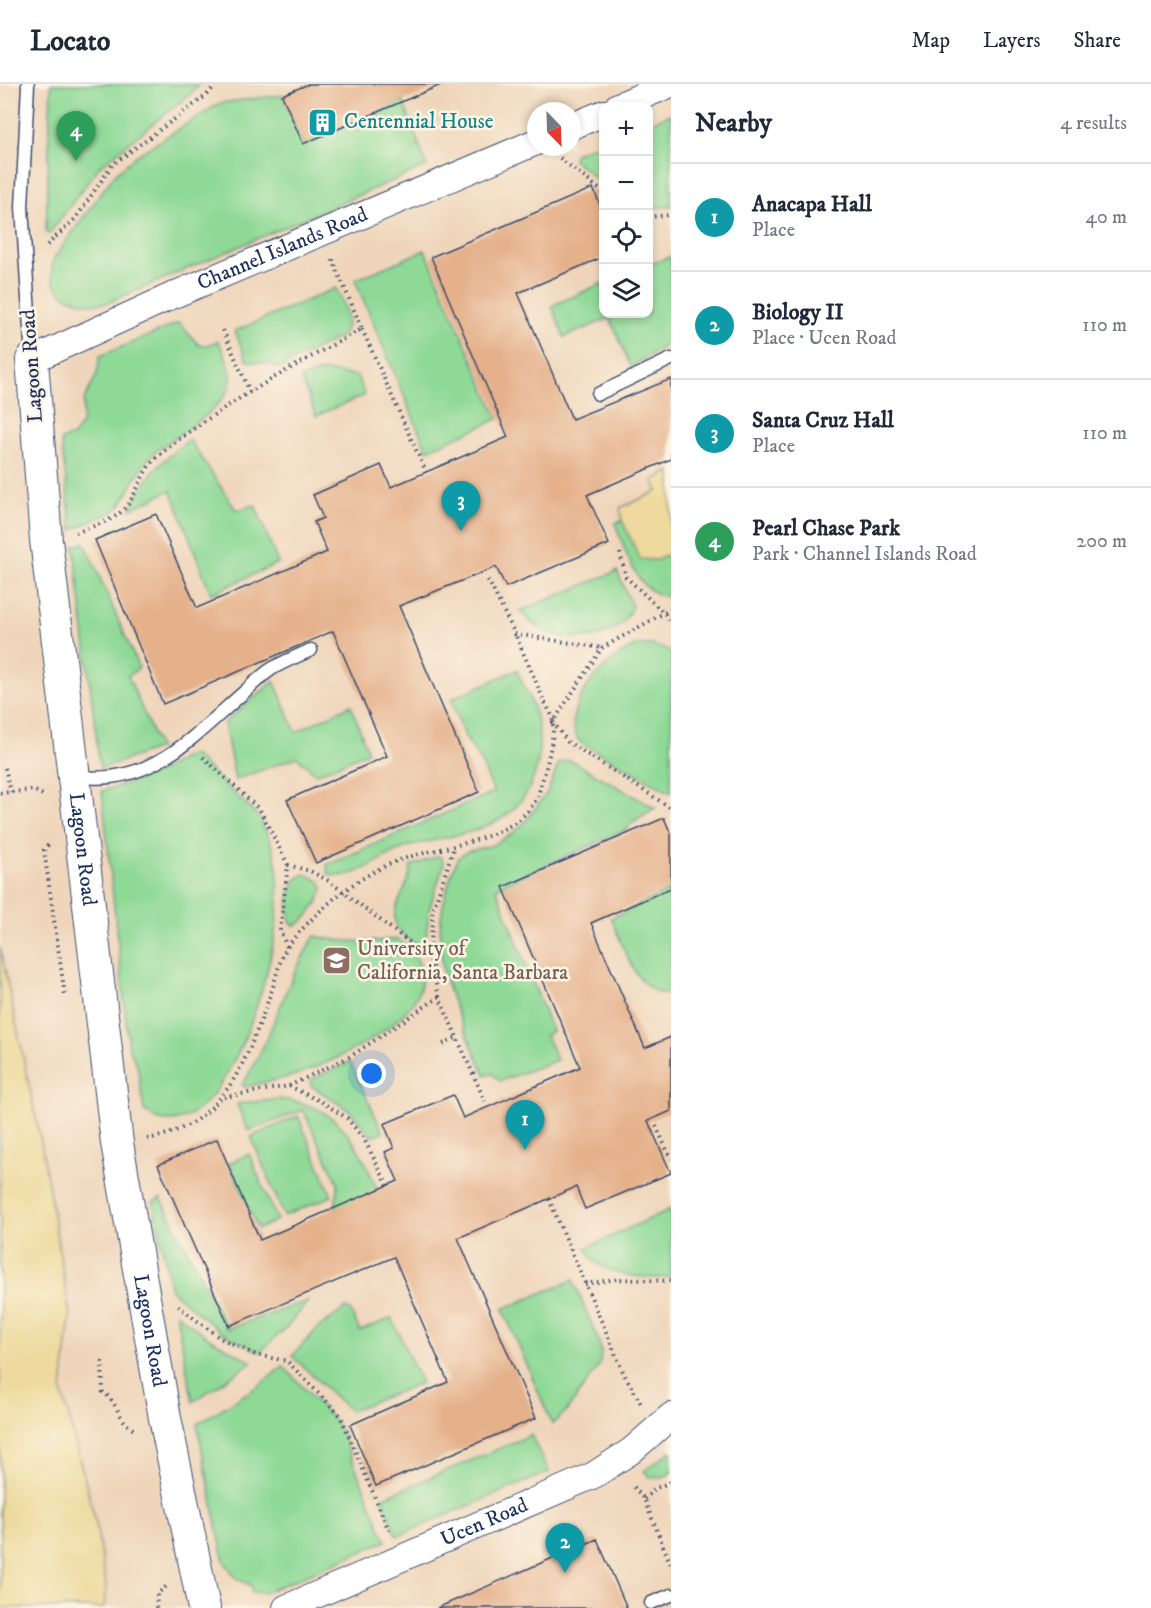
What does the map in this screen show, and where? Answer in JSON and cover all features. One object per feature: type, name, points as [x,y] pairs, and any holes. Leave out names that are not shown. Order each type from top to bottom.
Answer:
[{"type":"street","points":[[628,102],[671,84]]},
{"type":"street","points":[[581,122],[599,115]]},
{"type":"street","name":"Channel Islands Road","points":[[32,360],[320,232],[527,155]]},
{"type":"street","name":"Lagoon Road","points":[[32,360],[34,415],[46,540],[117,1143],[165,1418],[204,1608]]},
{"type":"street","name":"Ucen Road","points":[[286,1608],[594,1475],[631,1451],[664,1422]]},
{"type":"lane","name":"Lagoon Road","points":[[28,84],[22,207],[32,360]]},
{"type":"lane","points":[[598,394],[671,359]]},
{"type":"lane","points":[[72,776],[95,779],[127,774],[156,764],[189,744],[270,670],[311,650]]},
{"type":"lane","points":[[651,1603],[671,1595]]},
{"type":"path","points":[[24,254],[48,245],[76,218],[112,165],[207,95],[216,84]]},
{"type":"path","points":[[557,156],[599,190]]},
{"type":"path","points":[[653,217],[671,215]]},
{"type":"path","points":[[320,232],[426,472]]},
{"type":"path","points":[[46,540],[67,537],[120,513],[144,472],[157,457],[250,392],[362,329]]},
{"type":"path","points":[[224,330],[250,392]]},
{"type":"path","points":[[620,554],[626,577],[665,614],[671,624]]},
{"type":"path","points":[[488,580],[515,634],[553,722],[568,742],[671,808]]},
{"type":"path","points":[[117,1143],[176,1132],[192,1125],[223,1097],[258,1028],[287,947],[316,915],[343,891],[395,862],[429,849],[454,847],[489,836],[513,824],[536,799],[546,766],[553,722],[602,648],[671,609]]},
{"type":"path","points":[[515,634],[602,648]]},
{"type":"path","points":[[189,744],[260,810],[288,865],[280,931],[287,947]]},
{"type":"path","points":[[5,768],[11,792]]},
{"type":"path","points":[[454,847],[433,910],[430,958],[439,997],[485,1101]]},
{"type":"path","points":[[288,865],[310,871],[343,891],[430,958]]},
{"type":"path","points":[[223,1097],[289,1086],[351,1056],[439,997]]},
{"type":"path","points":[[443,1044],[458,1037]]},
{"type":"path","points":[[289,1086],[320,1101],[347,1118],[364,1139],[388,1186]]},
{"type":"path","points":[[656,1126],[671,1160]]},
{"type":"path","points":[[549,1199],[624,1374],[664,1422]]},
{"type":"path","points":[[585,1284],[617,1280],[671,1281]]},
{"type":"path","points":[[177,1305],[220,1338],[256,1355],[287,1361],[340,1415],[401,1559]]},
{"type":"path","points":[[102,1361],[102,1392],[112,1398],[127,1427],[136,1431]]},
{"type":"path","points":[[644,1499],[656,1488],[671,1482]]},
{"type":"path","points":[[634,1487],[644,1499],[671,1564]]},
{"type":"path","points":[[156,1608],[157,1594],[168,1585]]},
{"type":"shaded area","name":"University of California, Santa Barbara","points":[[0,84],[671,84],[671,1608],[0,1608]]},
{"type":"green space","points":[[51,84],[199,84],[189,95],[99,167],[49,234],[46,232]]},
{"type":"green space","points":[[282,95],[303,144],[403,101],[427,166],[107,303],[85,303],[66,296],[58,289],[52,270],[54,258],[115,174],[137,155],[220,103]]},
{"type":"green space","points":[[671,114],[671,207],[653,207],[653,121]]},
{"type":"green space","points":[[599,144],[599,182],[573,159],[574,156],[581,156],[581,151]]},
{"type":"green space","points":[[425,250],[498,419],[427,450],[355,280]]},
{"type":"green space","points":[[671,256],[671,342],[631,367],[610,318],[653,318],[653,263]]},
{"type":"green space","points":[[599,285],[599,318],[610,318],[564,337],[552,306]]},
{"type":"green space","points":[[336,288],[347,318],[342,336],[280,368],[266,363],[247,361],[235,331]]},
{"type":"green space","points":[[179,323],[199,345],[218,341],[231,375],[229,388],[212,411],[150,457],[115,511],[72,530],[61,440],[73,436],[82,424],[84,400],[97,374],[100,356]]},
{"type":"green space","points":[[324,371],[357,376],[365,395],[316,416],[301,378]]},
{"type":"green space","points":[[189,439],[236,510],[255,505],[278,563],[211,594],[171,490],[131,509],[155,470]]},
{"type":"green space","points":[[622,520],[640,559],[657,560],[671,553],[671,596],[659,595],[641,581],[628,558],[615,524]]},
{"type":"green space","points":[[85,543],[139,668],[128,676],[159,748],[100,769],[74,546]]},
{"type":"green space","points":[[617,571],[632,606],[626,619],[616,628],[603,634],[575,638],[560,636],[534,625],[520,611]]},
{"type":"green space","points":[[638,645],[651,645],[671,651],[671,793],[581,743],[574,730],[574,716],[579,701],[588,686],[612,660]]},
{"type":"green space","points":[[517,670],[535,713],[539,744],[535,774],[521,801],[510,812],[486,826],[404,848],[358,872],[338,876],[328,874],[327,865],[494,792],[478,756],[465,737],[451,699]]},
{"type":"green space","points":[[274,681],[296,732],[351,705],[368,752],[316,774],[297,757],[235,780],[224,723]]},
{"type":"green space","points":[[189,755],[195,756],[258,816],[270,841],[276,861],[277,911],[266,974],[248,1030],[235,1059],[220,1085],[202,1106],[182,1119],[160,1120],[144,1110],[137,1065],[129,1049],[102,791],[156,774]]},
{"type":"green space","points":[[570,760],[655,808],[631,823],[628,829],[496,888],[552,1031],[546,1036],[557,1060],[500,1081],[493,1074],[485,1075],[448,987],[442,965],[440,943],[441,919],[446,893],[458,858],[466,852],[493,845],[512,834],[526,821],[548,791],[559,763]]},
{"type":"green space","points":[[438,856],[442,858],[444,864],[429,910],[426,939],[422,944],[417,945],[404,936],[397,926],[396,908],[409,878],[411,866]]},
{"type":"green space","points":[[305,874],[320,881],[323,888],[312,910],[295,926],[291,924],[289,918],[290,895],[295,882]]},
{"type":"green space","points":[[671,890],[671,994],[659,993],[640,978],[626,954],[611,918]]},
{"type":"green space","points":[[315,936],[356,942],[398,939],[418,962],[421,984],[411,1006],[390,1026],[364,1044],[335,1059],[286,1078],[245,1087],[242,1085],[262,1048],[295,972]]},
{"type":"green space","points":[[350,1062],[383,1132],[372,1137],[350,1111],[310,1085],[312,1079]]},
{"type":"green space","points":[[279,1099],[299,1102],[331,1117],[353,1142],[378,1192],[335,1211],[338,1183],[303,1110],[248,1131],[237,1104]]},
{"type":"green space","points":[[298,1116],[332,1196],[284,1216],[251,1137]]},
{"type":"green space","points":[[249,1154],[277,1220],[258,1229],[229,1163]]},
{"type":"green space","points":[[161,1198],[227,1329],[309,1300],[288,1326],[260,1352],[222,1333],[171,1290],[153,1202]]},
{"type":"green space","points":[[671,1209],[671,1277],[643,1277],[613,1271],[595,1262],[586,1248]]},
{"type":"green space","points":[[573,1280],[598,1339],[601,1351],[600,1364],[566,1412],[552,1424],[503,1309]]},
{"type":"green space","points":[[346,1308],[350,1310],[360,1331],[392,1318],[421,1383],[350,1411],[292,1356],[319,1327]]},
{"type":"green space","points":[[176,1313],[209,1338],[252,1362],[193,1402]]},
{"type":"green space","points":[[283,1366],[332,1418],[340,1430],[386,1541],[264,1593],[251,1592],[252,1586],[236,1578],[224,1561],[197,1424],[260,1385]]},
{"type":"green space","points":[[531,1435],[549,1472],[397,1536],[382,1498]]},
{"type":"green space","points":[[671,1451],[671,1473],[659,1478],[650,1477],[644,1471]]},
{"type":"sand","points":[[671,471],[671,553],[657,560],[640,559],[622,520],[620,508],[658,491],[653,480]]},
{"type":"sand","points":[[0,947],[41,1142],[70,1315],[62,1391],[96,1523],[106,1586],[104,1608],[0,1608]]},
{"type":"building","name":"Centennial House","points":[[309,84],[443,84],[303,144],[282,95]]},
{"type":"building","points":[[593,188],[599,202],[599,259],[518,293],[572,419],[671,379],[671,459],[587,495],[609,544],[506,587],[496,567],[399,606],[479,792],[316,863],[287,800],[387,756],[333,631],[163,704],[95,540],[156,514],[197,608],[327,552],[314,522],[323,518],[313,495],[381,465],[391,487],[508,437],[431,257]]},
{"type":"building","points":[[664,818],[671,834],[671,888],[591,923],[645,1048],[671,1037],[671,1111],[648,1121],[671,1173],[585,1209],[576,1187],[458,1238],[536,1418],[376,1486],[350,1425],[448,1382],[394,1257],[229,1326],[158,1165],[217,1139],[260,1240],[398,1181],[385,1152],[394,1148],[384,1124],[453,1095],[463,1118],[580,1067],[503,887]]},
{"type":"building","points":[[597,1539],[627,1608],[437,1608]]},
{"type":"place","name":"Centennial House","points":[[323,122]]},
{"type":"place","name":"Pearl Chase Park","points":[[76,161]]},
{"type":"place","name":"Santa Cruz Hall","points":[[461,531]]},
{"type":"place","name":"University of California, Santa Barbara","points":[[336,961]]},
{"type":"place","name":"Anacapa Hall","points":[[525,1150]]},
{"type":"place","name":"Biology II","points":[[565,1573]]}]
